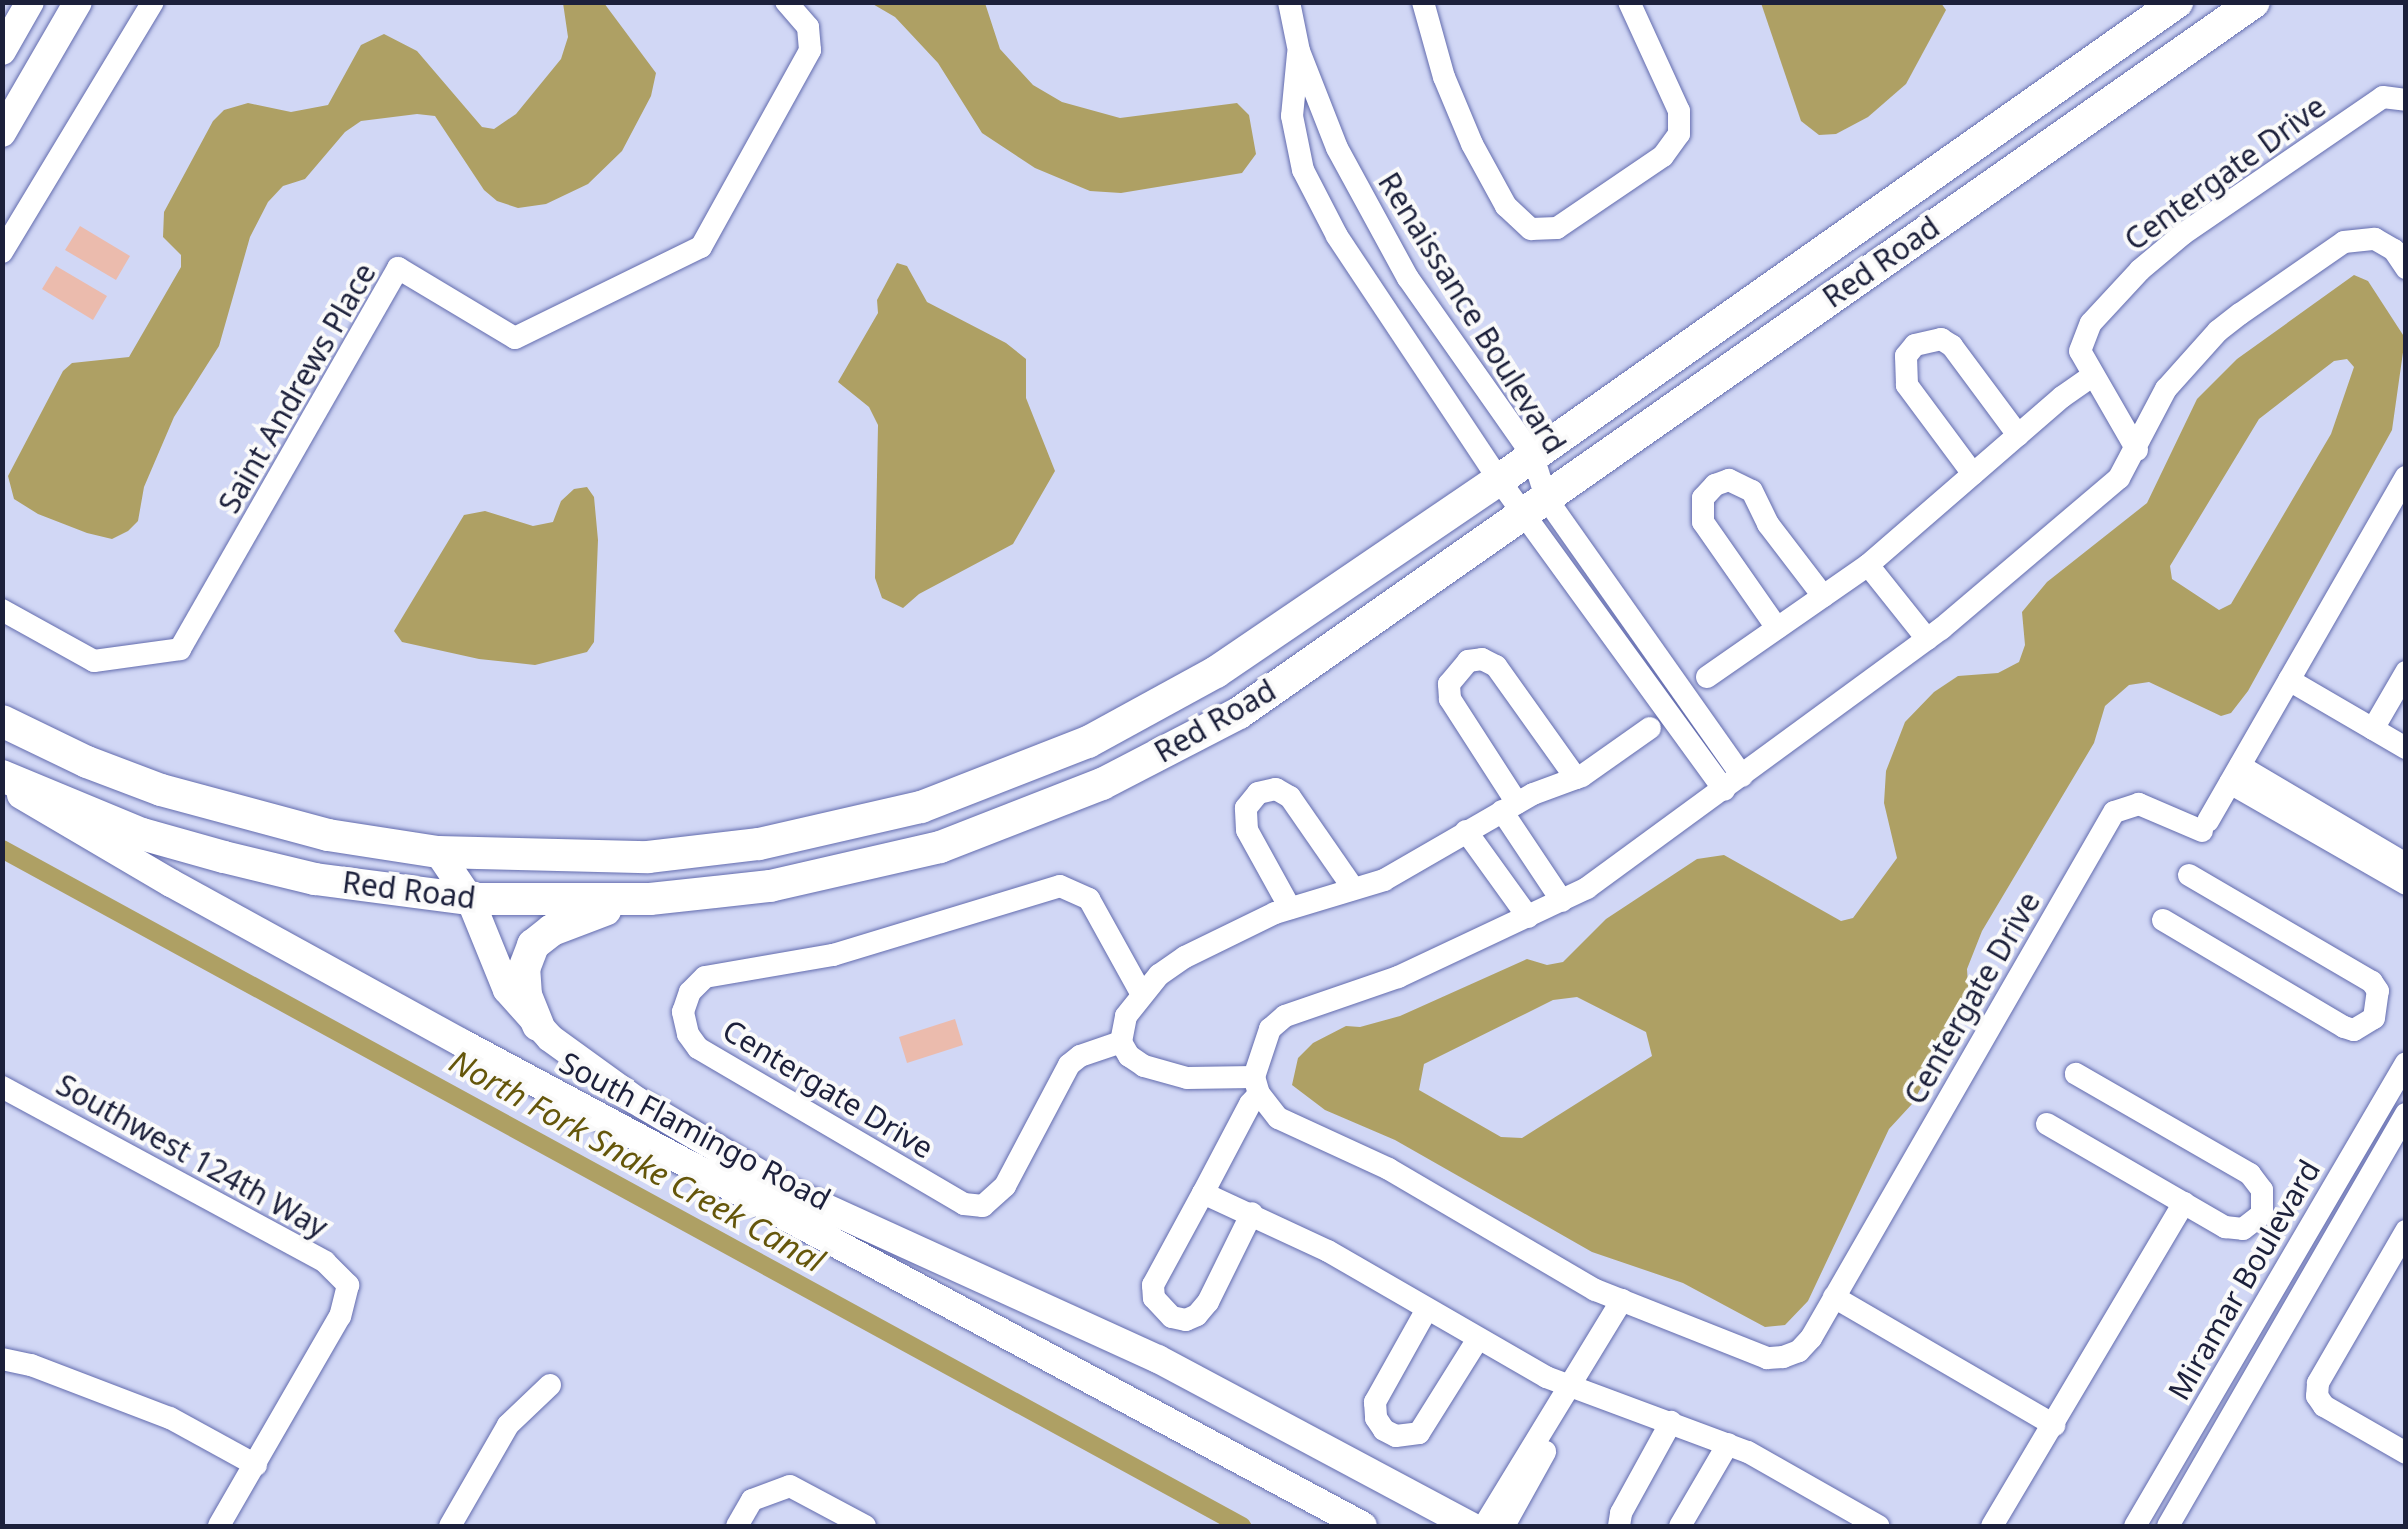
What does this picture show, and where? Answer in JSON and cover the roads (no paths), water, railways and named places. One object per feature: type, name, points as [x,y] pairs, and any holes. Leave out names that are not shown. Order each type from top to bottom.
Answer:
[{"type":"highway","name":"Red Road","points":[[11,726],[86,762],[176,795],[328,835],[438,852],[648,857],[759,844],[922,807],[1088,742],[1216,672],[1533,456],[2178,2]]},
{"type":"highway","name":"Red Road","points":[[2,779],[142,834],[224,858],[316,879],[470,899],[626,900],[770,886],[864,868],[940,847],[1102,784],[1239,713],[2254,2]]},
{"type":"highway","points":[[538,1026],[526,994],[524,970],[533,944],[552,930],[626,900]]},
{"type":"main road","points":[[2,51],[30,2]]},
{"type":"main road","points":[[2,133],[78,2]]},
{"type":"main road","name":"South Flamingo Road","points":[[2,779],[112,850],[462,1043],[1362,1526]]},
{"type":"main road","name":"South Flamingo Road","points":[[438,852],[470,899],[506,990],[538,1026],[638,1101],[788,1190],[1158,1360],[1471,1526]]},
{"type":"street","points":[[2,252],[153,2]]},
{"type":"street","name":"Saint Andrews Place","points":[[2,610],[94,661],[180,649],[398,268],[514,338],[701,248],[810,50],[808,28],[786,2]]},
{"type":"street","name":"Renaissance Boulevard","points":[[1289,2],[1298,51],[1338,148],[1408,278],[1533,456],[1536,506]]},
{"type":"street","points":[[1423,2],[1444,78],[1472,144],[1506,206],[1531,229],[1557,228],[1663,156],[1679,134],[1679,111],[1629,2]]},
{"type":"street","name":"Renaissance Boulevard","points":[[1298,51],[1292,116],[1304,170],[1380,308],[1498,480],[1536,506]]},
{"type":"street","name":"Centergate Drive","points":[[2136,450],[2091,377],[2080,351],[2091,323],[2140,270],[2184,234],[2382,97],[2400,96],[2406,100]]},
{"type":"street","points":[[1252,1213],[1208,1302],[1186,1320],[1162,1310],[1152,1285],[1250,1104],[1270,1029],[1286,1016],[1398,977],[1562,901],[1733,783],[1928,640],[2119,478],[2166,389],[2218,331],[2344,242],[2375,239],[2394,250],[2406,268]]},
{"type":"street","points":[[1973,474],[1908,385],[1906,356],[1915,345],[1942,339],[1952,346],[2018,435]]},
{"type":"street","points":[[1706,677],[1868,565],[2091,377]]},
{"type":"street","name":"Centergate Drive","points":[[1257,1086],[1278,1118],[1389,1169],[1523,1249],[1622,1300],[1767,1358],[1799,1351],[1834,1298],[2114,812],[2139,804],[2205,826],[2406,477]]},
{"type":"street","points":[[1776,628],[1703,522],[1703,498],[1714,485],[1729,480],[1752,491],[1768,524],[1822,596]]},
{"type":"street","points":[[1536,506],[1733,783]]},
{"type":"street","points":[[1868,565],[1928,640]]},
{"type":"street","points":[[1562,901],[1450,699],[1450,684],[1468,661],[1482,660],[1496,666],[1576,778]]},
{"type":"street","points":[[2373,729],[2406,672]]},
{"type":"street","points":[[2290,680],[2406,748]]},
{"type":"street","points":[[1257,1086],[1161,1074],[1129,1056],[1122,1042],[1126,1016],[1140,993],[1185,957],[1290,908],[1384,880],[1510,807],[1576,778],[1650,728]]},
{"type":"street","points":[[2235,774],[2324,827],[2406,884]]},
{"type":"street","points":[[1290,908],[1247,830],[1246,808],[1258,793],[1276,789],[1290,797],[1353,888]]},
{"type":"street","points":[[2324,827],[2406,864]]},
{"type":"street","points":[[1466,832],[1528,918]]},
{"type":"street","points":[[2163,920],[2344,1027],[2354,1030],[2374,1018],[2378,990],[2372,982],[2189,876]]},
{"type":"street","name":"Centergate Drive","points":[[1122,1042],[1080,1056],[1069,1065],[1005,1186],[984,1206],[964,1204],[698,1048],[688,1034],[684,1012],[690,992],[705,977],[833,955],[1060,886],[1089,899],[1140,993]]},
{"type":"street","name":"Miramar Boulevard","points":[[2135,1526],[2406,1063]]},
{"type":"street","points":[[2047,1124],[2225,1226],[2243,1229],[2262,1214],[2265,1202],[2250,1174],[2076,1074]]},
{"type":"street","name":"Southwest 124th Way","points":[[2,1087],[325,1262],[348,1285],[340,1316],[256,1465]]},
{"type":"street","name":"Miramar Boulevard","points":[[2168,1526],[2406,1114]]},
{"type":"street","points":[[1203,1193],[1252,1213],[1546,1376],[1728,1444],[1878,1526]]},
{"type":"street","points":[[1992,1526],[2184,1203]]},
{"type":"street","points":[[2406,1231],[2318,1383],[2317,1396],[2324,1406],[2406,1453]]},
{"type":"street","points":[[1834,1298],[2054,1424]]},
{"type":"street","points":[[1504,1526],[1557,1400],[1573,1385],[1622,1300]]},
{"type":"street","points":[[1427,1309],[1375,1402],[1376,1418],[1384,1430],[1407,1437],[1419,1432],[1478,1339]]},
{"type":"street","points":[[2,1359],[31,1365],[170,1418],[256,1465],[219,1526]]},
{"type":"street","points":[[450,1526],[508,1425],[550,1385]]},
{"type":"street","points":[[1619,1526],[1621,1513],[1671,1422]]},
{"type":"street","points":[[1680,1526],[1728,1444]]},
{"type":"street","points":[[1484,1526],[1540,1445]]},
{"type":"street","points":[[737,1526],[752,1500],[766,1491],[790,1486],[865,1526]]},
{"type":"waterway","name":"North Fork Snake Creek Canal","points":[[2,849],[1242,1526]]}]
